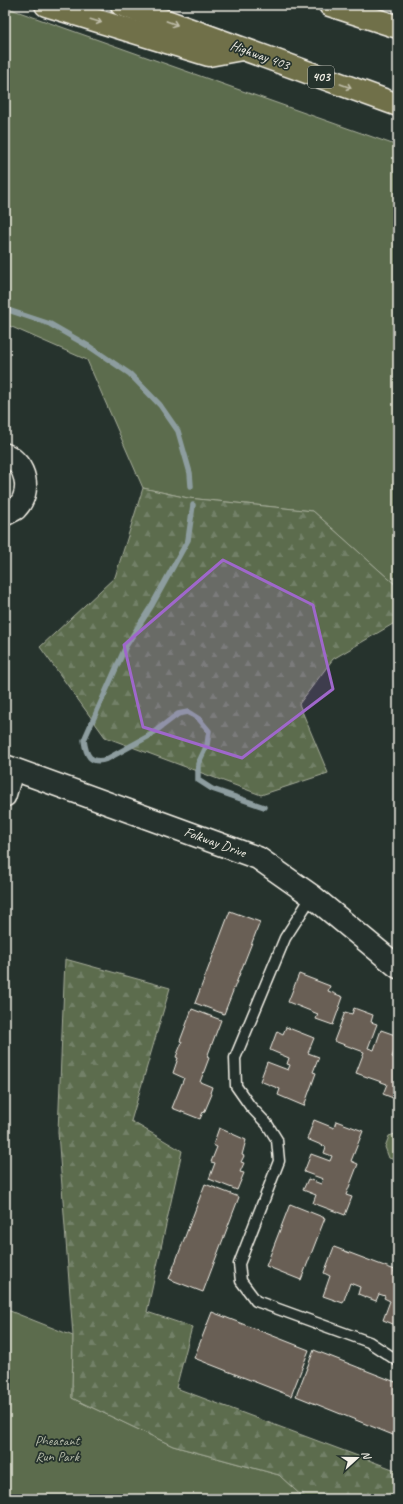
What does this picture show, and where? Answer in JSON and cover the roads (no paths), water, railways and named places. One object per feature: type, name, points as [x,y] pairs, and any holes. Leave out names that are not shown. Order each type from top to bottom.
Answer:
[{"type":"highway","points":[[46,5],[209,55],[243,49]]},
{"type":"highway","name":"Highway 403","points":[[122,5],[398,105]]},
{"type":"highway","points":[[330,5],[398,27]]},
{"type":"street","points":[[5,454],[17,462],[24,472],[26,485],[23,498],[16,508],[5,515]]},
{"type":"street","points":[[5,796],[9,768]]},
{"type":"street","name":"Folkway Drive","points":[[9,768],[258,858],[312,896],[398,967]]},
{"type":"lane","points":[[312,896],[285,938],[235,1058],[236,1086],[250,1106],[267,1124],[277,1140],[279,1161],[239,1264],[241,1281],[256,1301],[369,1342],[398,1361]]},
{"type":"waterway","points":[[5,309],[50,324],[90,347],[130,374],[160,405],[178,431],[190,473],[191,486]]},
{"type":"waterway","points":[[193,505],[188,540],[152,605],[126,646],[84,740],[86,750],[93,760],[101,761],[107,759],[149,736],[178,714],[188,712],[199,719],[209,731],[207,745],[198,764],[198,780],[212,789],[264,807]]},
{"type":"park label","name":"Pheasant Run Park","points":[[57,1448]]}]
